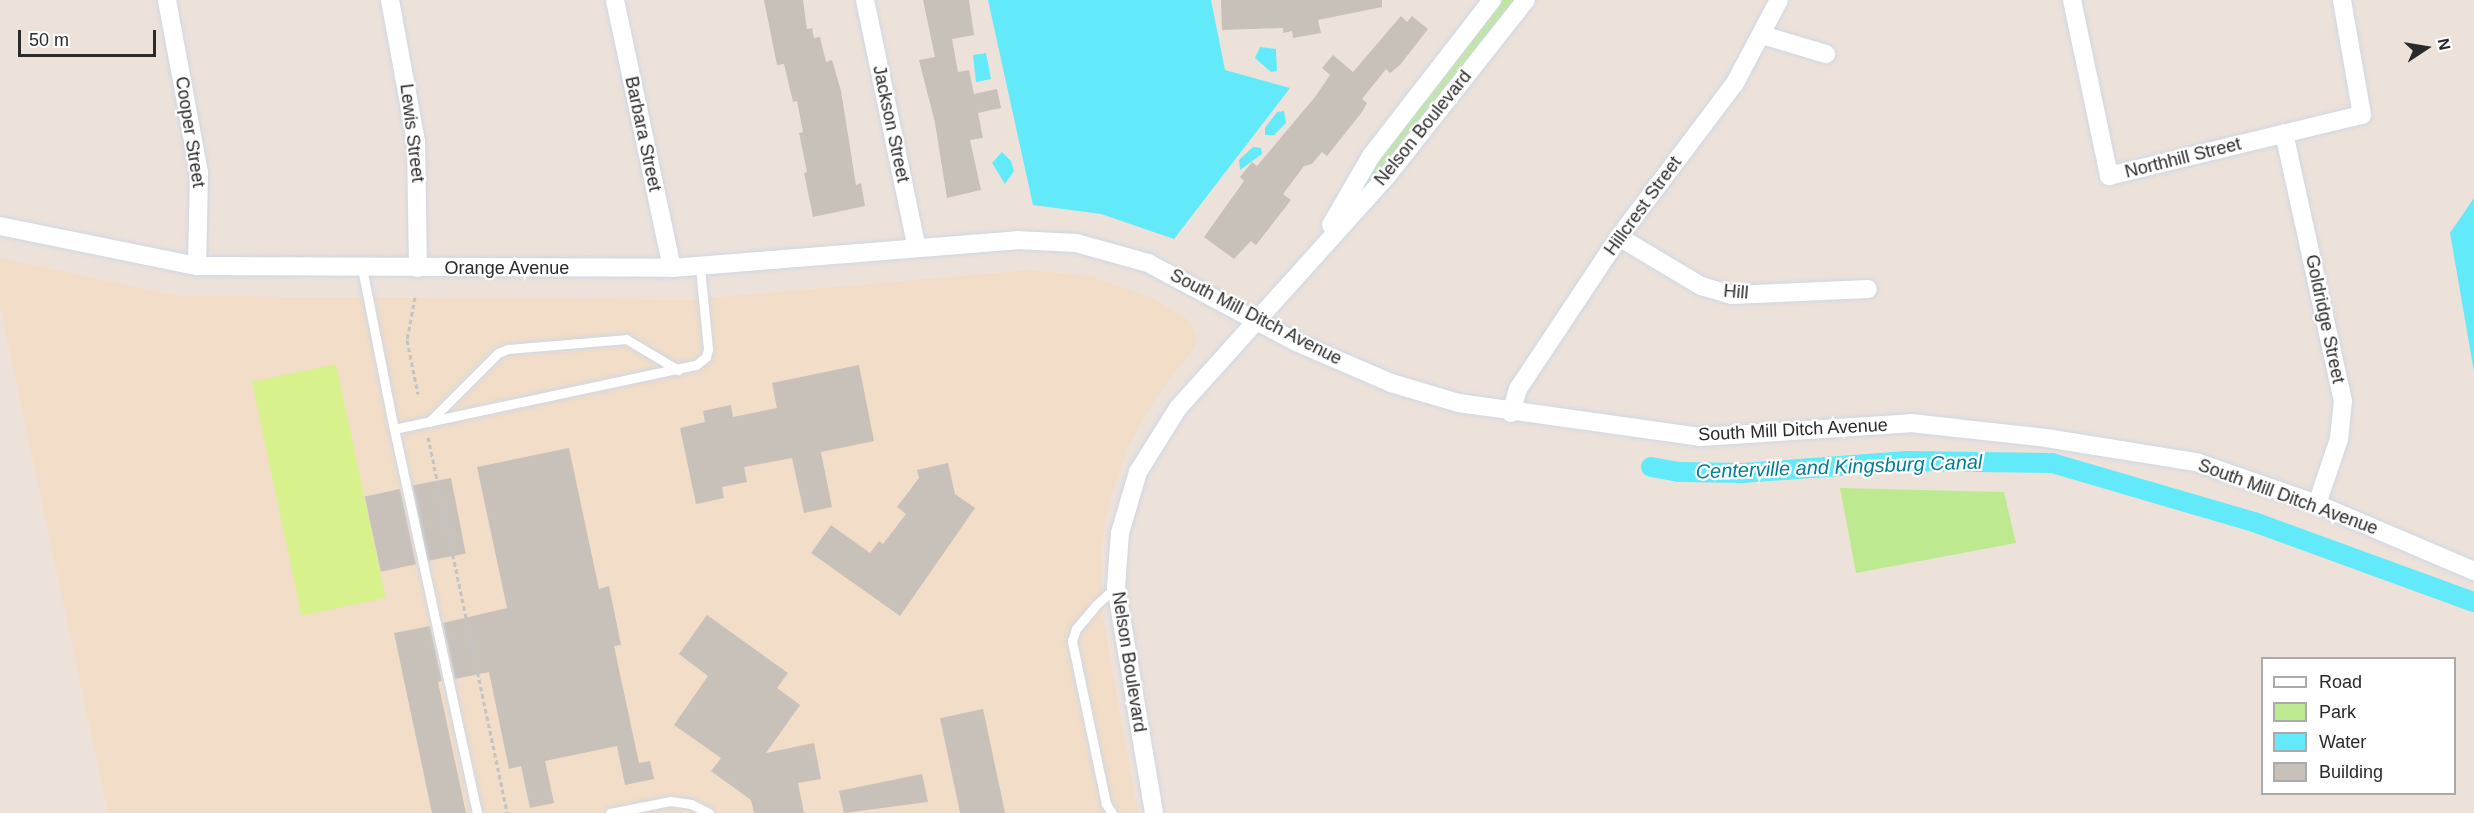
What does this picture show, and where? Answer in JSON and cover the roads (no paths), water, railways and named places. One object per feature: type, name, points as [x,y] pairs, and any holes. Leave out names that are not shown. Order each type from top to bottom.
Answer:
[{"type":"street","name":"Cooper Street","points":[[167,0],[200,173],[197,266]]},
{"type":"street","name":"Lewis Street","points":[[390,0],[416,142],[418,268]]},
{"type":"street","name":"Barbara Street","points":[[615,0],[672,268]]},
{"type":"street","name":"Jackson Street","points":[[865,0],[918,249]]},
{"type":"street","name":"Nelson Boulevard","points":[[1316,252],[1371,156],[1492,0]]},
{"type":"street","name":"Nelson Boulevard","points":[[1154,813],[1116,587],[1124,514],[1147,453],[1178,408],[1316,252],[1386,177],[1526,0]]},
{"type":"street","name":"Hillcrest Street","points":[[1511,413],[1518,389],[1619,237],[1735,83],[1779,0]]},
{"type":"street","name":"Northhill Street","points":[[2072,0],[2109,176],[2362,115],[2342,0]]},
{"type":"street","points":[[1762,35],[1826,54]]},
{"type":"street","name":"Goldridge Street","points":[[2284,133],[2343,401],[2339,439],[2317,504]]},
{"type":"street","name":"Orange Avenue","points":[[0,226],[197,266],[672,268],[1017,240]]},
{"type":"street","name":"Hill","points":[[1619,237],[1701,286],[1732,295],[1868,289]]},
{"type":"street","name":"South Mill Ditch Avenue","points":[[1017,240],[1076,243],[1129,256],[1183,279],[1256,322],[1391,383],[1511,413],[1702,437],[1911,423],[2035,437],[2196,462],[2317,504],[2474,571]]},
{"type":"lane","points":[[394,429],[678,370],[702,362],[708,349],[700,267]]},
{"type":"lane","points":[[362,268],[394,429],[477,813]]},
{"type":"lane","points":[[429,422],[498,353],[508,349],[626,339],[678,370]]},
{"type":"lane","points":[[1112,813],[1106,804],[1072,640],[1076,629],[1096,605],[1116,587]]},
{"type":"lane","points":[[610,813],[681,801],[709,813]]},
{"type":"water","points":[[988,0],[1211,0],[1225,70],[1290,88],[1174,239],[1101,214],[1033,205]]},
{"type":"water","points":[[1260,47],[1276,49],[1277,71],[1271,72],[1255,58]]},
{"type":"water","points":[[986,53],[991,79],[976,82],[973,55]]},
{"type":"water","points":[[1284,111],[1286,123],[1274,135],[1265,135],[1265,128],[1277,112]]},
{"type":"water","points":[[1253,147],[1261,148],[1262,154],[1240,170],[1239,160]]},
{"type":"water","points":[[1002,152],[1011,161],[1014,171],[1005,184],[992,163]]},
{"type":"water","points":[[2474,198],[2474,372],[2450,233]]},
{"type":"waterway","name":"Centerville and Kingsburg Canal","points":[[1651,467],[1680,472],[1743,473],[1907,461],[2052,463],[2254,522],[2474,602]]}]
